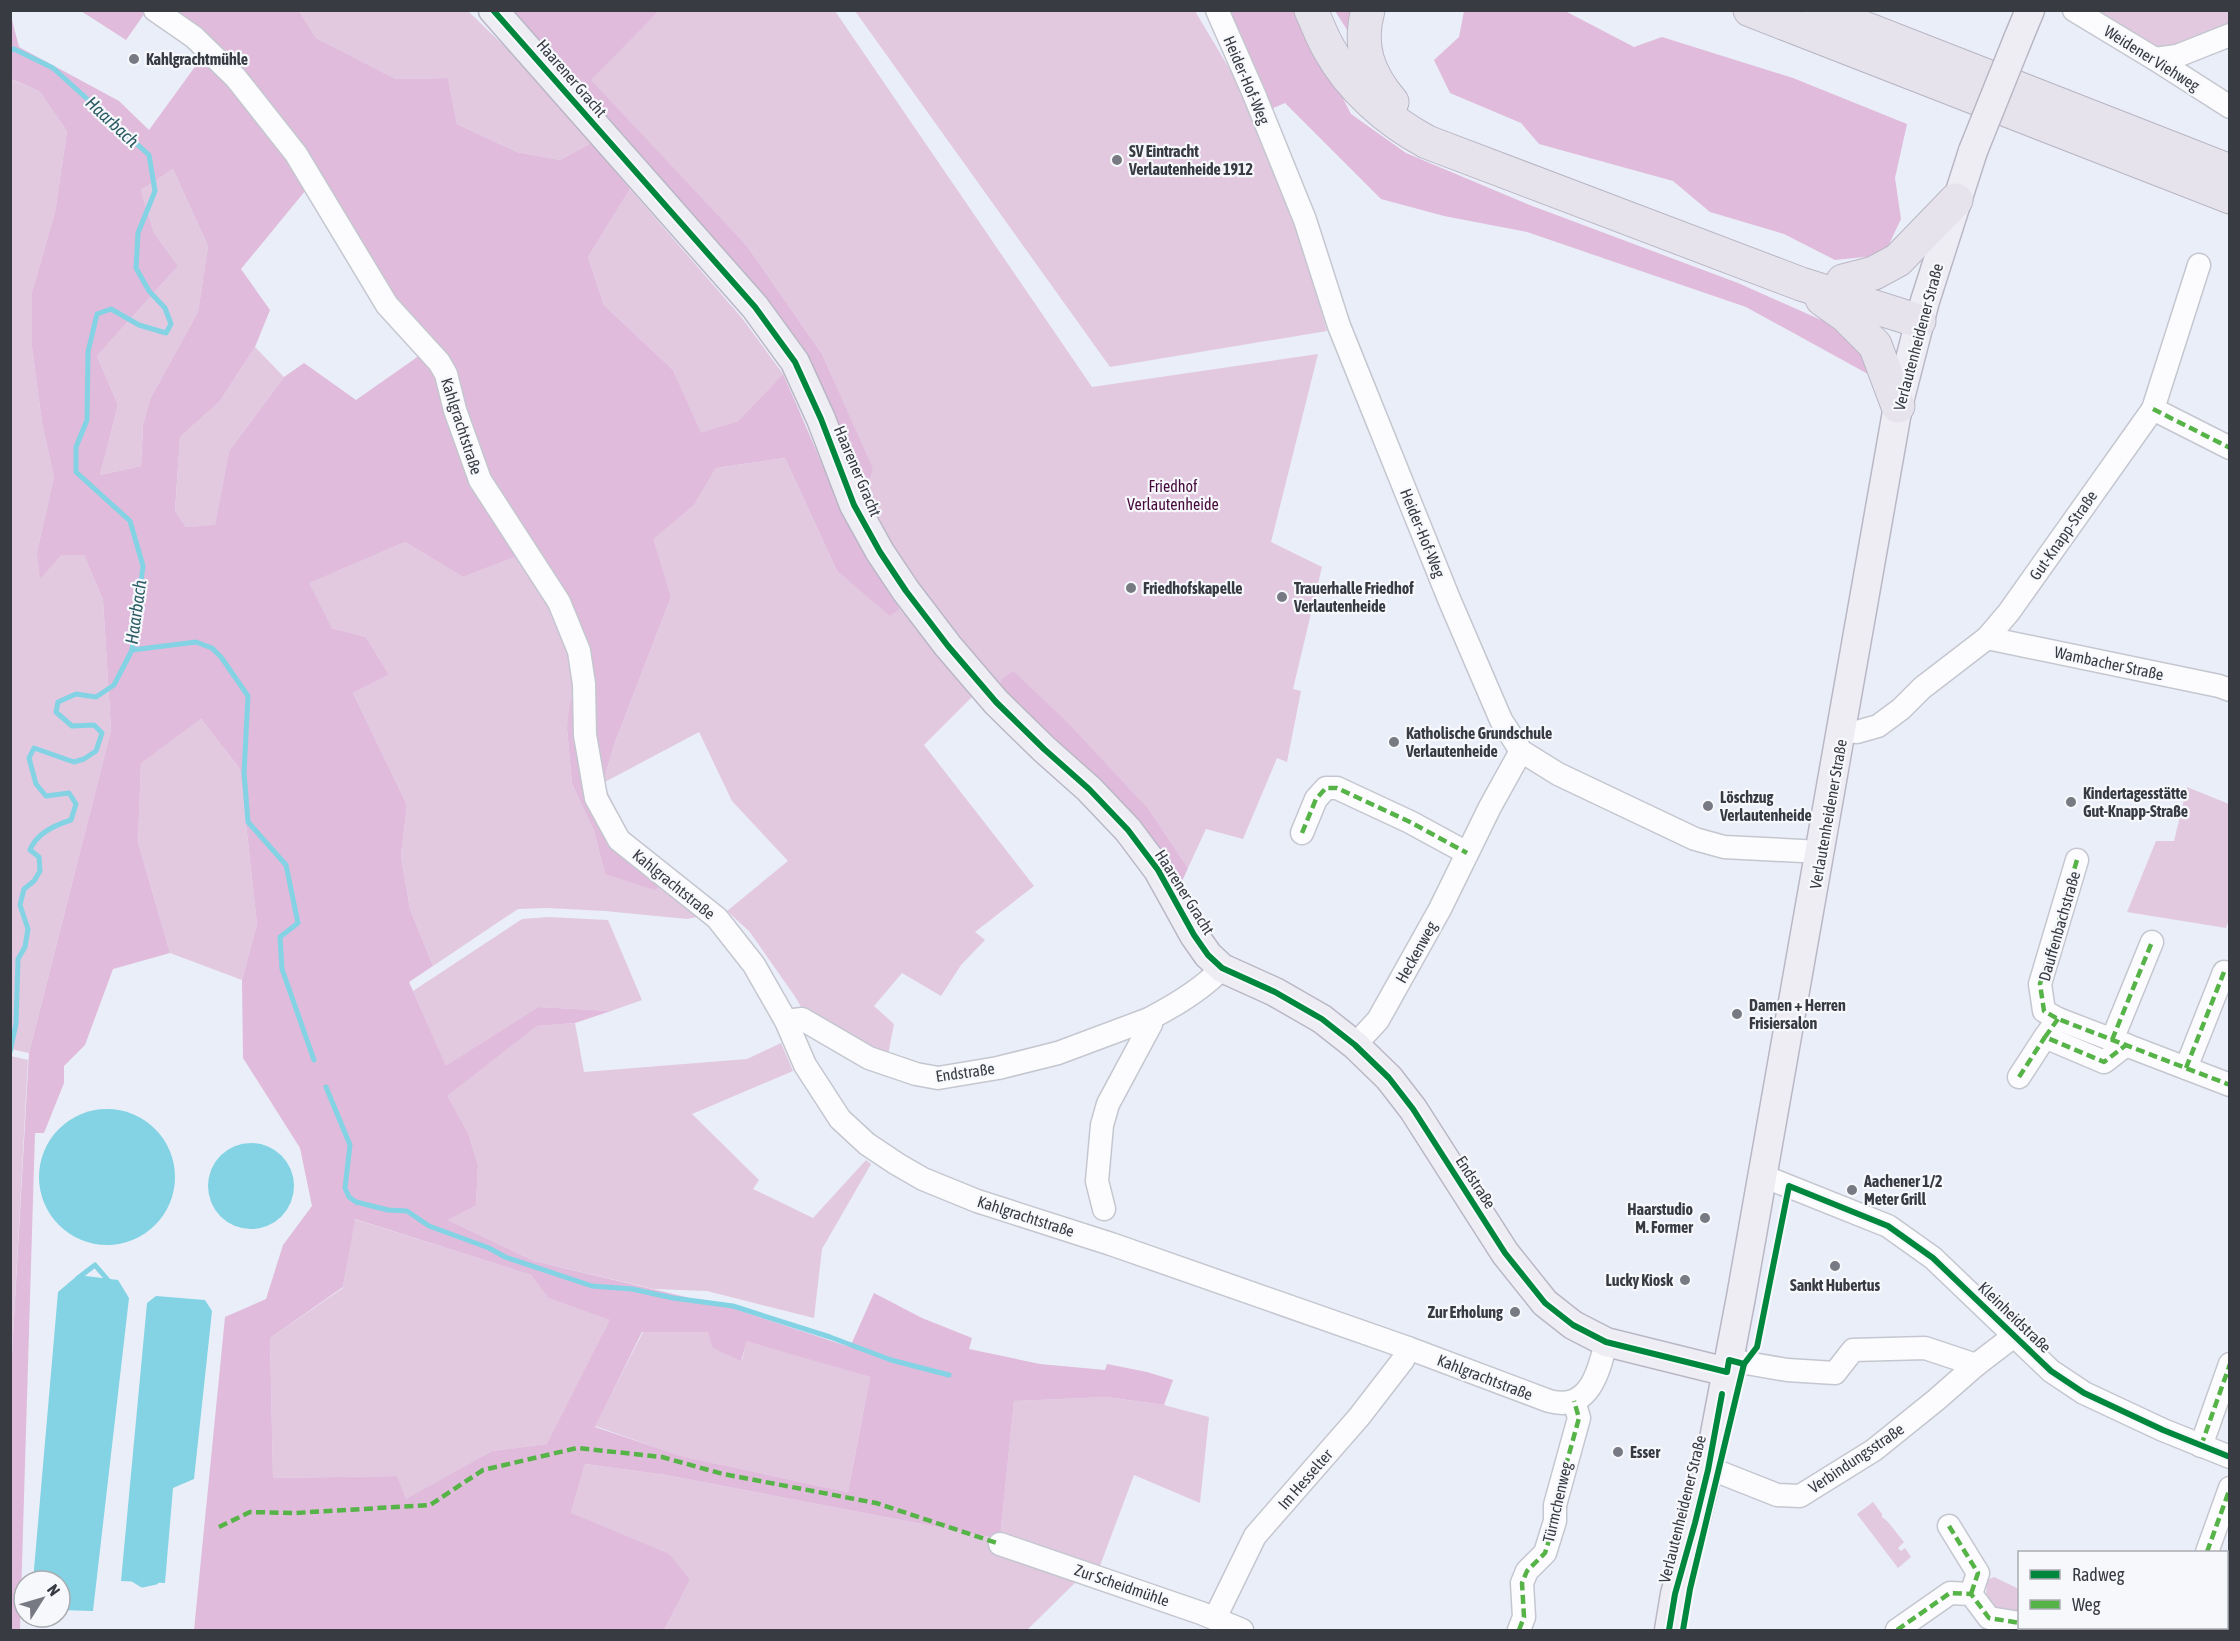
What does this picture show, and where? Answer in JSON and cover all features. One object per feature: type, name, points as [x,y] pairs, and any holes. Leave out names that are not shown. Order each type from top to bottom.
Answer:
[{"type":"highway","points":[[1311,10],[1329,50],[1346,75],[1378,109],[1410,133],[1427,142],[1801,284],[1887,313],[1922,311]]},
{"type":"highway","points":[[1368,10],[1363,41],[1370,70],[1380,88],[1394,105],[1421,124],[1450,140],[1504,162],[1641,202],[1801,266],[1922,311]]},
{"type":"highway","points":[[1750,10],[2229,198]]},
{"type":"highway","points":[[1818,10],[2229,171]]},
{"type":"highway","points":[[1843,281],[1874,273],[1898,260],[1956,200]]},
{"type":"highway","points":[[1801,284],[1846,316],[1875,345],[1898,406]]},
{"type":"main road","name":"Haarener Gracht","points":[[493,10],[755,307],[795,362],[821,419],[854,505],[880,552],[906,591],[948,646],[996,702],[1089,789],[1128,830],[1158,870],[1203,948],[1222,968]]},
{"type":"main road","name":"Verlautenheidener Straße","points":[[1669,1630],[1675,1594],[1707,1470],[1728,1366],[1821,852],[1898,406],[1922,311],[1956,200],[1973,151],[2030,10]]},
{"type":"main road","name":"Endstraße","points":[[1222,968],[1275,992],[1322,1019],[1355,1045],[1389,1078],[1413,1109],[1505,1253],[1545,1303],[1573,1325],[1606,1342],[1728,1366]]},
{"type":"street","name":"Kahlgrachtstraße","points":[[155,10],[194,37],[236,78],[296,154],[387,305],[439,362],[446,374],[455,410],[480,480],[559,602],[579,651],[584,684],[585,735],[596,798],[619,840],[717,918],[754,965],[786,1021],[805,1065],[840,1119],[867,1144],[923,1179],[977,1201],[1111,1244],[1408,1348],[1549,1401],[1559,1404],[1574,1401]]},
{"type":"street","name":"Heider-Hof-Weg","points":[[1217,10],[1254,93],[1305,220],[1339,326],[1449,599],[1501,720],[1521,751],[1558,774],[1695,839],[1724,847],[1821,852]]},
{"type":"street","name":"Weidener Viehweg","points":[[2074,10],[2155,58],[2229,107]]},
{"type":"street","points":[[2155,58],[2177,56],[2229,35]]},
{"type":"street","name":"Gut-Knapp-Straße","points":[[1842,730],[1857,732],[1878,726],[1901,709],[1922,688],[1987,638],[2008,612],[2152,409],[2199,265]]},
{"type":"street","points":[[2152,409],[2229,447]]},
{"type":"street","name":"Wambacher Straße","points":[[1987,638],[2219,686],[2229,690]]},
{"type":"street","name":"Heckenweg","points":[[1355,1045],[1378,1020],[1440,909],[1521,751]]},
{"type":"street","points":[[1302,832],[1316,799],[1326,788],[1338,788],[1410,822],[1467,853]]},
{"type":"street","name":"Dauffenbachstraße","points":[[2058,1019],[2044,1011],[2040,984],[2077,861]]},
{"type":"street","points":[[2045,1037],[2104,1062],[2119,1042],[2152,942]]},
{"type":"street","name":"Endstraße","points":[[786,1021],[802,1019],[869,1059],[916,1074],[938,1078],[998,1068],[1058,1053],[1149,1019],[1164,1012],[1222,968]]},
{"type":"street","points":[[2186,1068],[2224,972]]},
{"type":"street","points":[[1104,1209],[1097,1181],[1102,1125],[1108,1104],[1151,1024],[1149,1019]]},
{"type":"street","points":[[2019,1077],[2058,1019],[2229,1085]]},
{"type":"street","name":"Kleinheidstraße","points":[[1763,1176],[1888,1226],[1933,1258],[2051,1371],[2084,1393],[2163,1430],[2229,1456]]},
{"type":"street","name":"Verbindungsstraße","points":[[1707,1470],[1719,1472],[1777,1495],[1800,1496],[1874,1450],[2014,1336]]},
{"type":"street","points":[[1574,1401],[1588,1390],[1601,1361],[1606,1342]]},
{"type":"street","name":"Im Hesselter","points":[[1215,1618],[1255,1536],[1359,1417],[1403,1360],[1408,1348]]},
{"type":"street","points":[[1728,1366],[1835,1373],[1853,1350],[1925,1348],[1976,1365]]},
{"type":"street","points":[[2201,1446],[2229,1364]]},
{"type":"street","name":"Türmchenweg","points":[[1519,1630],[1524,1617],[1522,1583],[1527,1571],[1545,1553],[1555,1521],[1555,1505],[1562,1472],[1579,1418],[1574,1401]]},
{"type":"street","points":[[2207,1551],[2229,1488]]},
{"type":"street","points":[[1949,1526],[1978,1573],[1971,1594]]},
{"type":"street","name":"Zur Scheidmühle","points":[[1000,1544],[1215,1618],[1242,1630]]},
{"type":"street","points":[[1897,1630],[1950,1593],[1971,1594]]},
{"type":"street","points":[[1971,1594],[1989,1618],[2018,1623]]},
{"type":"green space","points":[[299,11],[468,11],[526,67],[591,143],[560,160],[517,152],[457,124],[448,78],[396,79],[316,38]]},
{"type":"green space","name":"Friedhof Verlautenheide","points":[[659,11],[835,11],[1092,387],[1318,354],[1271,542],[1322,567],[1293,689],[1301,691],[1287,762],[1277,758],[1243,839],[1206,829],[1188,868],[1150,811],[998,689],[954,641],[862,500],[872,469],[822,354],[747,246],[590,80]]},
{"type":"green space","name":"SV Eintracht Verlautenheide 1912","points":[[855,11],[1195,11],[1245,95],[1297,225],[1327,331],[1110,367]]},
{"type":"green space","points":[[2090,11],[2229,11],[2229,26],[2172,50],[2150,47]]},
{"type":"green space","points":[[10,79],[39,91],[67,131],[55,212],[32,292],[32,348],[42,423],[54,477],[37,552],[84,555],[103,600],[111,730],[29,1053],[10,1049]]},
{"type":"green space","points":[[173,169],[208,246],[198,312],[150,399],[143,425],[141,466],[100,475],[118,405],[97,356],[178,266],[154,233],[141,190]]},
{"type":"green space","points":[[630,189],[742,318],[783,374],[738,421],[701,434],[673,370],[604,305],[588,257]]},
{"type":"green space","points":[[255,347],[284,377],[229,451],[215,526],[186,527],[175,513],[180,437],[220,401]]},
{"type":"green space","points":[[785,458],[837,571],[890,615],[900,609],[973,696],[924,745],[1034,886],[975,932],[985,940],[961,965],[941,996],[902,973],[874,1006],[894,1024],[887,1060],[803,1010],[749,931],[727,911],[788,861],[732,801],[699,732],[603,783],[614,745],[671,597],[652,539],[694,505],[716,468]]},
{"type":"green space","points":[[405,542],[463,577],[523,554],[555,604],[580,685],[567,729],[572,784],[594,831],[605,874],[663,882],[700,911],[697,917],[687,919],[605,911],[518,909],[433,966],[410,909],[401,856],[407,805],[353,693],[389,675],[366,637],[332,628],[308,583]]},
{"type":"green space","points":[[201,719],[240,769],[257,924],[242,980],[170,953],[138,842],[141,762]]},
{"type":"green space","points":[[2187,787],[2229,804],[2230,916],[2226,928],[2127,912],[2156,841],[2174,841]]},
{"type":"green space","points":[[548,917],[608,920],[642,1000],[611,1011],[538,1007],[446,1067],[413,991],[522,919]]},
{"type":"green space","points":[[575,1023],[584,1072],[747,1059],[781,1043],[793,1071],[692,1114],[759,1180],[753,1189],[813,1218],[866,1160],[871,1164],[822,1249],[814,1318],[707,1291],[654,1289],[534,1261],[448,1220],[476,1204],[478,1165],[468,1133],[446,1096],[537,1026]]},
{"type":"green space","points":[[11,1056],[28,1060],[11,1372]]},
{"type":"green space","points":[[354,1219],[531,1275],[548,1298],[611,1320],[548,1444],[492,1451],[405,1500],[397,1476],[273,1478],[270,1338],[343,1288]]},
{"type":"green space","points":[[643,1332],[709,1332],[742,1360],[747,1340],[870,1377],[848,1492],[683,1457],[595,1426]]},
{"type":"green space","points":[[1106,1397],[1164,1405],[1209,1417],[1200,1503],[1134,1475],[1098,1571],[1082,1576],[1027,1630],[664,1630],[690,1580],[571,1513],[585,1464],[666,1475],[1000,1539],[1014,1401]]},
{"type":"green space","points":[[1873,1502],[1882,1517],[1904,1542],[1898,1548],[1901,1551],[1905,1548],[1911,1557],[1898,1568],[1857,1514]]},
{"type":"green space","points":[[1994,1577],[2018,1589],[2018,1610],[2001,1610],[1993,1606],[1986,1599],[1987,1580]]},
{"type":"shaded area","points":[[12,10],[11,16],[19,47],[119,101],[149,130],[205,53],[310,185],[241,269],[270,310],[255,347],[220,401],[180,437],[175,512],[186,527],[215,525],[229,451],[284,377],[304,363],[356,400],[423,353],[523,554],[463,577],[405,542],[309,583],[332,628],[366,637],[389,675],[353,693],[407,805],[401,856],[410,909],[433,966],[409,982],[446,1066],[538,1007],[611,1011],[575,1023],[537,1026],[447,1096],[468,1133],[478,1165],[476,1205],[448,1220],[534,1261],[732,1308],[850,1347],[874,1293],[922,1318],[972,1338],[969,1349],[1040,1364],[1105,1370],[1107,1364],[1173,1380],[1164,1405],[1106,1397],[1014,1401],[1000,1539],[666,1475],[585,1464],[571,1513],[669,1554],[690,1580],[664,1630],[194,1630],[225,1317],[266,1299],[283,1245],[312,1206],[300,1148],[243,1058],[242,980],[257,924],[240,769],[201,719],[141,763],[138,842],[170,953],[113,969],[85,1045],[64,1066],[64,1083],[44,1133],[35,1133],[22,1569],[12,1569],[12,1629],[20,1630],[11,1630],[11,1372],[29,1053],[111,730],[103,600],[84,555],[61,555],[40,579],[37,552],[54,477],[42,423],[32,348],[32,292],[55,212],[67,131],[39,91],[11,79],[10,11]],"holes":[[[173,169],[208,246],[198,312],[150,399],[143,425],[141,466],[100,475],[118,405],[97,356],[178,266],[154,233],[141,190]],[[355,1219],[531,1275],[548,1298],[610,1320],[547,1444],[492,1451],[406,1499],[397,1476],[273,1478],[270,1338],[343,1287]],[[642,1332],[708,1332],[713,1348],[741,1361],[747,1341],[870,1377],[848,1492],[684,1457],[595,1427]]]},
{"type":"shaded area","points":[[147,10],[126,40],[81,11]]},
{"type":"shaded area","points":[[164,11],[299,11],[316,38],[396,79],[448,78],[457,124],[517,152],[560,160],[591,143],[630,189],[588,257],[604,305],[673,370],[701,433],[738,421],[783,374],[850,524],[882,582],[900,609],[890,616],[837,571],[785,458],[716,468],[694,505],[653,539],[671,597],[614,745],[603,783],[627,832],[601,797],[589,684],[484,477],[460,409],[316,178]]},
{"type":"shaded area","points":[[504,11],[659,11],[591,80],[747,246],[822,354],[873,469],[862,500],[829,416]]},
{"type":"shaded area","points":[[1229,11],[1298,11],[1351,114],[1406,153],[1527,204],[1738,283],[1837,327],[1866,354],[1868,374],[1746,307],[1527,232],[1444,216],[1381,199],[1285,103],[1271,109]]},
{"type":"shaded area","points":[[1335,11],[1358,11],[1351,36]]},
{"type":"shaded area","points":[[1464,11],[1565,11],[1634,47],[1662,37],[1793,78],[1907,124],[1895,178],[1901,219],[1884,255],[1835,260],[1784,234],[1710,212],[1673,181],[1539,144],[1521,123],[1450,93],[1434,60],[1459,37]]},
{"type":"shaded area","points":[[1013,671],[1068,723],[1150,811],[1188,868],[1179,888],[998,689],[1002,679]]},
{"type":"shaded area","points":[[580,685],[593,801],[663,882],[655,890],[605,874],[594,831],[572,784],[567,729],[570,703]]},
{"type":"water","points":[[107,1109],[133,1114],[145,1120],[155,1129],[164,1139],[170,1151],[175,1177],[170,1203],[164,1215],[155,1225],[145,1234],[133,1240],[107,1245],[81,1240],[69,1234],[59,1225],[50,1215],[44,1203],[39,1177],[44,1151],[50,1139],[59,1129],[69,1120],[81,1114]]},
{"type":"water","points":[[251,1143],[275,1150],[287,1162],[294,1186],[287,1210],[275,1222],[251,1229],[227,1222],[215,1210],[208,1186],[215,1162],[227,1150]]},
{"type":"water","points":[[78,1275],[118,1280],[129,1298],[93,1611],[72,1610],[72,1569],[34,1569],[58,1292]]},
{"type":"water","points":[[156,1296],[205,1300],[212,1311],[194,1479],[173,1488],[165,1583],[121,1581],[147,1303]]},
{"type":"waterway","name":"Haarbach","points":[[10,50],[14,49],[53,68],[149,155],[155,191],[138,233],[136,268],[149,291],[165,308],[171,324],[166,333],[139,325],[111,309],[97,314],[88,352],[87,420],[76,447],[76,472],[130,521],[143,566],[132,650],[114,685],[96,697],[76,694],[58,702],[56,712],[72,726],[94,725],[102,733],[96,751],[74,762],[34,748],[29,758],[36,784],[46,796],[69,793],[76,804],[71,820],[41,835],[30,850],[39,857],[40,871],[34,881],[24,889],[20,905],[28,929],[25,947],[18,959],[16,1024],[10,1052]]},
{"type":"waterway","points":[[132,650],[196,642],[212,648],[248,696],[244,773],[248,822],[286,865],[298,923],[280,937],[282,969],[314,1060]]},
{"type":"waterway","points":[[326,1087],[350,1145],[345,1188],[349,1197],[356,1202],[388,1210],[407,1211],[429,1226],[489,1248],[505,1257],[592,1286],[632,1289],[673,1298],[733,1306],[830,1337],[891,1360],[949,1375]]},
{"type":"waterway","points":[[78,1278],[95,1265],[112,1285]]},
{"type":"waterway","points":[[134,1576],[134,1580],[142,1585],[156,1582],[157,1577]]},
{"type":"marked path","points":[[2153,409],[2230,448]]},
{"type":"marked path","points":[[1302,833],[1316,799],[1326,788],[1337,788],[1410,822],[1467,853]]},
{"type":"marked path","points":[[2077,860],[2040,984],[2044,1011],[2058,1019],[2230,1085]]},
{"type":"marked path","points":[[2112,1040],[2152,942]]},
{"type":"marked path","points":[[2186,1068],[2224,972]]},
{"type":"marked path","points":[[2058,1019],[2045,1037],[2104,1062],[2126,1045]]},
{"type":"marked path","points":[[2019,1077],[2045,1037]]},
{"type":"marked path","points":[[2201,1446],[2230,1364]]},
{"type":"marked path","points":[[1519,1630],[1524,1617],[1522,1583],[1527,1571],[1545,1553],[1555,1521],[1555,1505],[1579,1418],[1574,1401]]},
{"type":"marked path","points":[[219,1527],[250,1512],[295,1513],[430,1505],[483,1470],[577,1448],[662,1457],[723,1474],[876,1503],[1000,1544]]},
{"type":"marked path","points":[[2207,1551],[2230,1488]]},
{"type":"marked path","points":[[1949,1526],[1978,1573],[1971,1594]]},
{"type":"marked path","points":[[1897,1630],[1950,1593],[1971,1594],[1989,1618],[2018,1623]]},
{"type":"marked path","points":[[2060,1629],[2069,1630]]},
{"type":"cycle path","points":[[493,10],[755,307],[795,362],[821,419],[854,505],[880,552],[906,591],[948,646],[996,702],[1089,789],[1128,830],[1158,870],[1194,935],[1208,955],[1222,968],[1275,992],[1322,1019],[1355,1045],[1389,1078],[1413,1109],[1505,1253],[1545,1303],[1573,1325],[1606,1342],[1727,1372],[1729,1360],[1744,1364]]},
{"type":"cycle path","points":[[1683,1630],[1690,1589],[1744,1364],[1757,1347],[1789,1186],[1888,1226],[1933,1258],[2051,1371],[2084,1393],[2163,1430],[2230,1457]]},
{"type":"cycle path","points":[[1669,1630],[1675,1594],[1708,1470],[1722,1394]]},
{"type":"place","name":"Kahlgrachtmühle","points":[[134,59]]},
{"type":"place","name":"SV Eintracht Verlautenheide 1912","points":[[1117,160]]},
{"type":"place","name":"Friedhofskapelle","points":[[1131,588]]},
{"type":"place","name":"Trauerhalle Friedhof Verlautenheide","points":[[1282,597]]},
{"type":"place","name":"Katholische Grundschule Verlautenheide","points":[[1394,742]]},
{"type":"place","name":"Kindertagesstätte Gut-Knapp-Straße","points":[[2071,802]]},
{"type":"place","name":"Löschzug Verlautenheide","points":[[1708,806]]},
{"type":"place","name":"Damen + Herren Frisiersalon","points":[[1737,1014]]},
{"type":"place","name":"Aachener 1/2 Meter Grill","points":[[1852,1190]]},
{"type":"place","name":"Haarstudio M. Former","points":[[1705,1218]]},
{"type":"place","name":"Sankt Hubertus","points":[[1835,1266]]},
{"type":"place","name":"Lucky Kiosk","points":[[1685,1280]]},
{"type":"place","name":"Zur Erholung","points":[[1515,1312]]},
{"type":"place","name":"Esser","points":[[1618,1452]]}]
